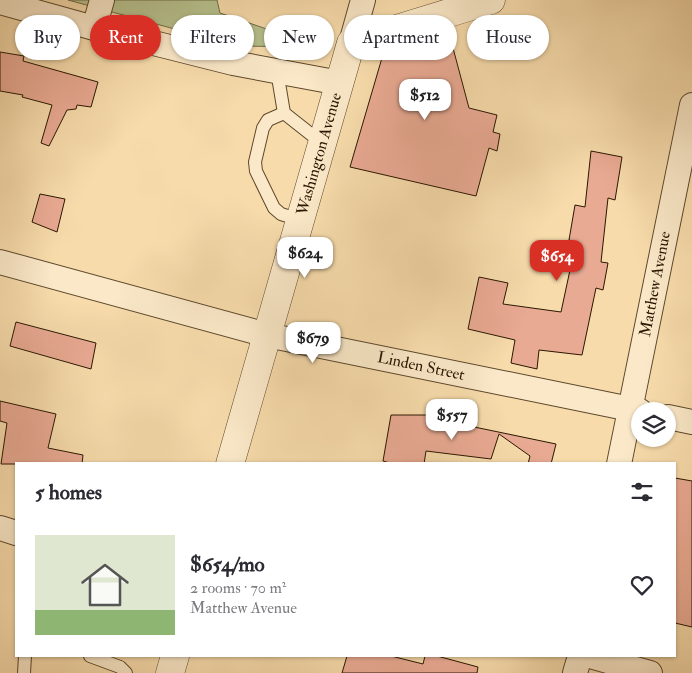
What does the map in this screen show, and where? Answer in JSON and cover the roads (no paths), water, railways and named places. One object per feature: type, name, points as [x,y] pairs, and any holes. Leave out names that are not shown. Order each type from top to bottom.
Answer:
[{"type":"street","points":[[98,15],[102,0]]},
{"type":"street","points":[[358,15],[362,0]]},
{"type":"street","points":[[442,15],[491,0]]},
{"type":"street","points":[[0,2],[90,27]]},
{"type":"street","points":[[161,44],[234,62],[340,83]]},
{"type":"street","name":"Washington Avenue","points":[[231,462],[346,60]]},
{"type":"street","name":"Matthew Avenue","points":[[637,402],[685,170],[692,105]]},
{"type":"street","name":"Linden Street","points":[[0,262],[267,335],[631,409]]},
{"type":"street","points":[[676,419],[692,422]]},
{"type":"street","name":"Matthew Avenue","points":[[620,462],[631,424]]},
{"type":"street","points":[[0,528],[15,533]]},
{"type":"street","points":[[170,673],[175,657]]},
{"type":"street","points":[[575,673],[580,657]]},
{"type":"street","points":[[594,657],[650,673]]},
{"type":"lane","points":[[277,71],[284,113],[322,143]]},
{"type":"lane","points":[[284,113],[268,120],[262,128],[255,162],[256,171],[274,208],[282,214],[300,220]]},
{"type":"lane","points":[[24,673],[25,657]]},
{"type":"lane","points":[[93,657],[120,667],[126,673]]}]
